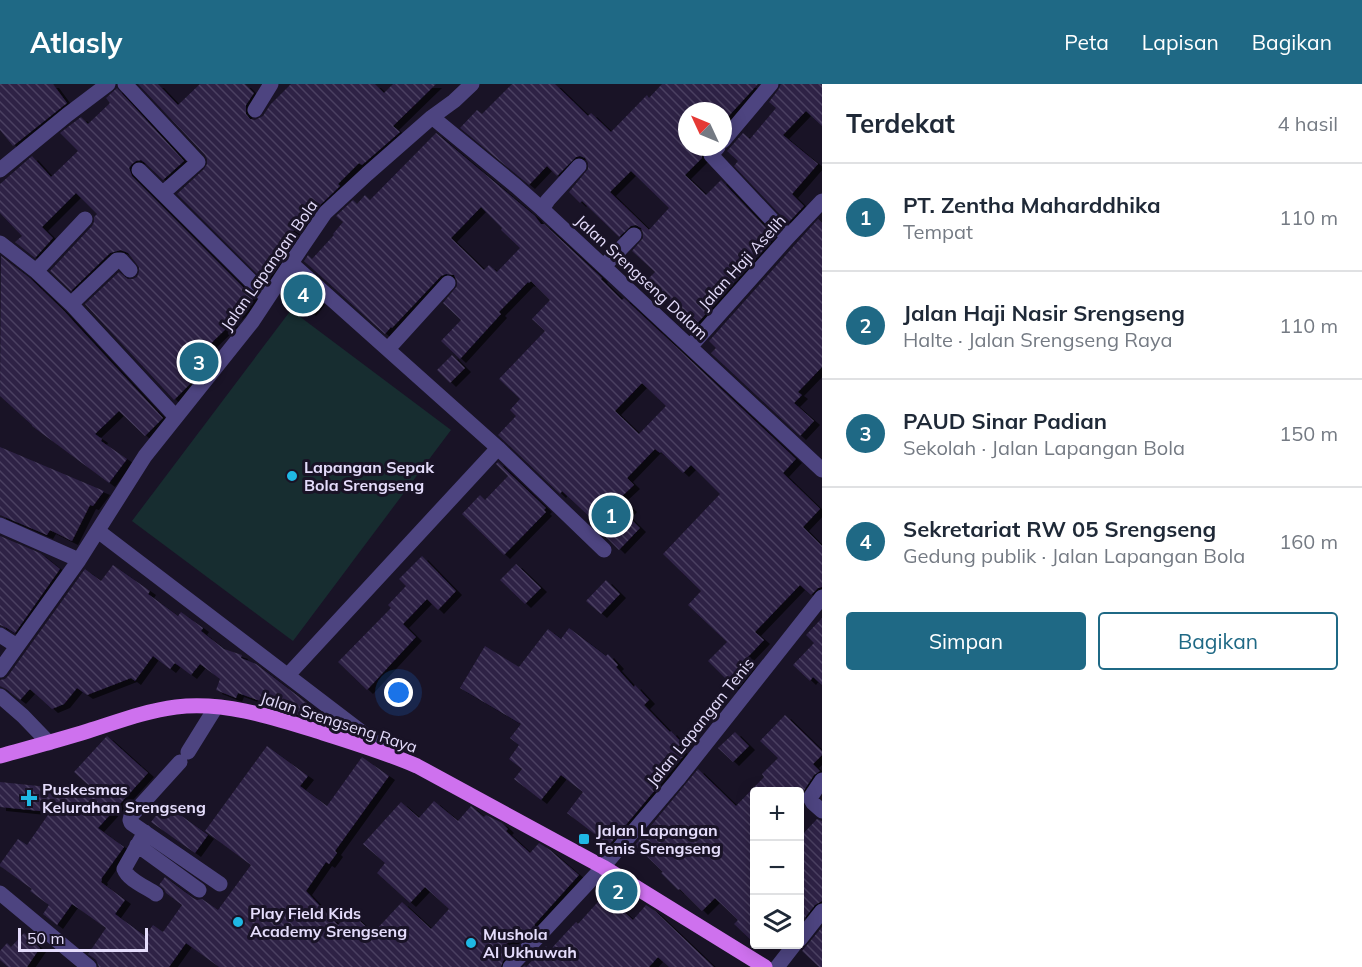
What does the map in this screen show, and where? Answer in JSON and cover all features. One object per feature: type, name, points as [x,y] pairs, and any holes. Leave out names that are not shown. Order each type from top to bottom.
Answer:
[{"type":"main road","name":"Jalan Srengseng Raya","points":[[0,756],[149,712],[178,707],[216,706],[275,718],[389,754],[474,795],[603,867],[764,967]]},
{"type":"street","points":[[0,170],[108,84]]},
{"type":"street","points":[[124,84],[198,162],[163,193]]},
{"type":"street","points":[[255,110],[271,84]]},
{"type":"street","name":"Jalan Lapangan Bola","points":[[0,670],[79,560],[145,456],[252,322],[326,213],[367,174],[472,84]]},
{"type":"street","points":[[732,130],[771,84]]},
{"type":"street","name":"Jalan Srengseng Dalam","points":[[432,117],[542,209],[822,470]]},
{"type":"street","points":[[712,156],[788,237]]},
{"type":"street","points":[[542,209],[579,166]]},
{"type":"street","points":[[139,170],[268,298]]},
{"type":"street","name":"Jalan Haji Aselih","points":[[690,347],[822,201]]},
{"type":"street","points":[[36,271],[85,219]]},
{"type":"street","points":[[604,266],[634,235]]},
{"type":"street","points":[[0,243],[36,271],[71,304],[175,416]]},
{"type":"street","points":[[71,304],[117,260],[121,260],[130,270]]},
{"type":"street","points":[[291,262],[498,448],[604,550]]},
{"type":"street","points":[[388,349],[448,283]]},
{"type":"street","points":[[288,675],[498,448]]},
{"type":"street","points":[[0,525],[79,560]]},
{"type":"street","points":[[98,531],[389,754]]},
{"type":"street","name":"Jalan Lapangan Tenis","points":[[510,967],[603,867],[677,780],[822,597]]},
{"type":"street","points":[[0,635],[17,646]]},
{"type":"street","points":[[0,696],[49,743]]},
{"type":"street","points":[[199,890],[141,838],[130,820],[131,816],[184,757],[216,706]]},
{"type":"street","points":[[822,780],[810,798],[822,811]]},
{"type":"street","points":[[141,838],[220,884]]},
{"type":"street","points":[[141,838],[124,869],[125,874],[156,894]]},
{"type":"street","points":[[0,893],[89,967]]},
{"type":"street","points":[[804,934],[822,912]]},
{"type":"street","points":[[777,967],[792,949]]},
{"type":"green space","name":"Lapangan Sepak Bola Srengseng","points":[[291,310],[451,430],[293,641],[132,521]]},
{"type":"building","points":[[0,84],[53,84],[67,103],[13,146],[0,130]]},
{"type":"building","points":[[138,84],[158,84],[178,105],[200,84],[245,84],[254,93],[246,105],[246,114],[250,119],[255,120],[263,116],[270,105],[291,84],[375,84],[384,93],[393,84],[436,84],[393,126],[400,132],[362,165],[359,163],[338,184],[340,186],[289,235],[294,241],[266,283],[177,194],[204,169],[207,159]]},
{"type":"building","points":[[512,84],[555,84],[588,116],[591,113],[611,132],[647,95],[649,98],[662,84],[758,84],[732,112],[732,102],[678,102],[678,156],[702,156],[685,175],[706,195],[721,180],[775,237],[694,327],[692,325],[686,330],[677,321],[684,314],[648,279],[655,272],[632,251],[643,238],[641,228],[636,225],[631,226],[619,237],[582,201],[580,203],[569,192],[588,169],[585,158],[576,157],[557,176],[547,166],[529,185],[460,128],[477,110],[482,114]],"holes":[[[631,171],[669,208],[649,230],[610,192]]]},
{"type":"building","points":[[781,84],[822,84],[822,126],[806,111],[783,135],[818,164],[792,194],[804,206],[788,223],[734,166],[738,161],[732,156],[732,145],[743,133],[750,139],[776,108],[769,102]]},
{"type":"building","points":[[117,88],[184,161],[163,180],[141,160],[136,161],[129,168],[132,176],[254,298],[203,351],[210,359],[174,400],[85,304],[119,272],[128,279],[137,277],[139,267],[128,253],[121,250],[110,253],[71,291],[50,271],[92,226],[97,214],[76,193],[42,227],[53,238],[35,258],[15,242],[22,236],[0,213],[0,184],[32,156],[51,177],[78,151],[60,133],[81,117],[88,124],[110,103],[106,98]]},
{"type":"building","points":[[436,133],[535,216],[541,224],[544,224],[622,300],[624,298],[796,459],[783,473],[820,509],[803,527],[822,546],[822,587],[811,595],[800,585],[755,632],[764,640],[745,660],[753,668],[734,687],[708,661],[727,642],[688,605],[701,591],[663,554],[720,494],[691,465],[683,473],[655,449],[627,478],[634,485],[620,498],[631,508],[626,514],[640,528],[619,550],[591,522],[593,520],[562,491],[560,494],[498,435],[516,416],[510,410],[520,399],[499,379],[545,331],[532,319],[550,300],[531,281],[499,312],[501,314],[460,359],[441,341],[461,320],[443,303],[457,286],[454,275],[441,276],[385,334],[304,261],[308,255],[312,259],[334,235],[343,222],[336,216],[353,200],[357,204],[365,195],[370,200]],"holes":[[[481,207],[520,248],[497,272],[489,265],[484,270],[451,238]],[[642,383],[666,406],[639,434],[615,411]]]},
{"type":"building","points":[[818,219],[822,223],[822,367],[798,392],[802,395],[794,403],[814,421],[800,436],[711,353],[716,348],[709,341]]},
{"type":"building","points":[[1,256],[30,278],[64,311],[163,418],[145,436],[119,411],[95,434],[102,439],[101,441],[127,459],[109,483],[32,426],[0,396]]},
{"type":"building","points":[[293,278],[319,301],[310,312],[285,290]]},
{"type":"building","points":[[452,355],[465,368],[450,383],[437,370]]},
{"type":"building","points":[[0,447],[104,491],[93,506],[90,505],[72,541],[50,530],[47,535],[0,515]]},
{"type":"building","points":[[498,462],[546,508],[544,510],[546,512],[504,555],[462,514],[480,495],[485,500],[508,476],[496,464]]},
{"type":"building","points":[[0,536],[40,553],[60,569],[15,633],[0,625]]},
{"type":"building","points":[[422,556],[456,591],[438,610],[427,599],[403,624],[416,637],[367,690],[338,662],[391,608],[388,605],[406,586],[399,579]]},
{"type":"building","points":[[516,564],[541,588],[525,604],[500,580]]},
{"type":"building","points":[[113,565],[150,591],[148,594],[178,616],[181,612],[203,628],[201,631],[224,649],[242,655],[241,658],[256,664],[311,706],[307,718],[238,693],[236,698],[216,690],[220,679],[200,664],[191,675],[175,663],[170,669],[153,656],[135,681],[131,678],[87,695],[77,688],[64,704],[52,709],[30,689],[20,700],[0,686],[0,680],[8,676],[85,569],[101,581]]},
{"type":"building","points":[[606,580],[620,594],[601,614],[586,601]]},
{"type":"building","points":[[822,618],[822,685],[813,677],[810,681],[793,665],[814,643],[806,635]]},
{"type":"building","points":[[569,628],[606,656],[608,654],[618,665],[616,667],[649,700],[644,705],[682,743],[678,747],[686,753],[609,845],[567,813],[583,792],[561,775],[541,800],[514,779],[522,769],[509,759],[519,745],[510,738],[521,724],[460,688],[485,646],[519,667],[548,629],[561,639]]},
{"type":"building","points":[[785,715],[822,751],[822,755],[813,764],[820,771],[814,775],[804,790],[804,787],[754,787],[764,777],[762,774],[778,758],[760,741]]},
{"type":"building","points":[[735,732],[749,746],[733,762],[718,748]]},
{"type":"building","points":[[107,736],[148,773],[98,828],[124,847],[101,882],[125,900],[115,914],[145,936],[153,925],[163,932],[182,905],[159,885],[165,877],[193,898],[202,899],[218,910],[251,865],[205,831],[267,746],[308,776],[300,786],[327,806],[362,757],[389,776],[335,851],[337,853],[329,864],[326,862],[306,891],[338,925],[350,912],[373,933],[402,902],[431,929],[449,909],[425,887],[410,903],[377,873],[385,863],[363,844],[401,802],[419,818],[434,801],[458,821],[471,806],[484,817],[486,815],[502,823],[508,829],[506,831],[530,853],[539,843],[579,875],[533,928],[504,945],[511,952],[501,967],[219,967],[186,943],[169,967],[99,967],[96,960],[88,954],[106,928],[72,904],[57,925],[43,914],[49,905],[30,891],[32,889],[0,866],[18,839],[27,845],[50,812],[0,807],[0,782],[96,792],[74,772]]},
{"type":"building","points":[[698,769],[736,806],[750,792],[750,939],[734,924],[738,920],[715,898],[702,911],[680,889],[678,890],[635,845]]},
{"type":"building","points":[[165,804],[208,835],[195,853],[151,822]]},
{"type":"building","points":[[817,819],[822,821],[822,901],[815,905],[804,919],[804,841],[804,833]]},
{"type":"building","points":[[605,894],[633,920],[646,905],[655,911],[714,967],[669,967],[658,957],[649,967],[526,967],[546,946],[549,951]]},
{"type":"building","points":[[822,927],[822,967],[819,967],[802,951]]},
{"type":"building","points":[[24,933],[40,948],[27,967],[8,967],[0,960],[0,951],[7,943],[11,947]]},
{"type":"place","name":"Sekretariat RW 05 Srengseng","points":[[303,294]]},
{"type":"place","name":"PAUD Sinar Padian","points":[[199,362]]},
{"type":"place","name":"Lapangan Sepak Bola Srengseng","points":[[292,476]]},
{"type":"place","name":"PT. Zentha Maharddhika","points":[[611,515]]},
{"type":"place","name":"Puskesmas Kelurahan Srengseng","points":[[29,798]]},
{"type":"place","name":"Jalan Lapangan Tenis Srengseng","points":[[584,839]]},
{"type":"place","name":"Jalan Haji Nasir Srengseng","points":[[618,891]]},
{"type":"place","name":"Play Field Kids Academy Srengseng","points":[[238,922]]},
{"type":"place","name":"Mushola Al Ukhuwah","points":[[471,943]]}]
